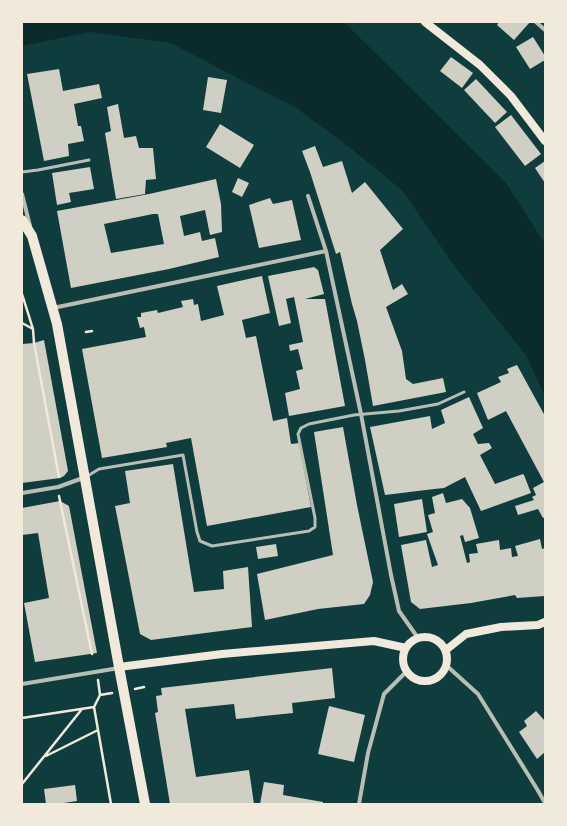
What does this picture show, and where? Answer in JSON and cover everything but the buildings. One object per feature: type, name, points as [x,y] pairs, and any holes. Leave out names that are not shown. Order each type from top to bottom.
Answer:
[{"type":"main road","points":[[425,22],[480,65],[511,96],[545,141]]},
{"type":"main road","points":[[22,220],[32,236],[57,324],[145,804]]},
{"type":"main road","points":[[446,650],[466,634],[501,627],[538,625],[545,622]]},
{"type":"main road","points":[[429,637],[439,641],[446,650],[448,658],[447,666],[443,674],[437,679],[429,682],[420,682],[412,678],[406,672],[403,664],[403,656],[406,648],[418,638],[429,637]]},
{"type":"main road","points":[[119,668],[222,654],[374,641],[406,648]]},
{"type":"street","points":[[536,22],[545,30]]},
{"type":"street","points":[[22,194],[32,236]]},
{"type":"street","points":[[308,196],[326,251],[361,414],[399,611],[418,638]]},
{"type":"street","points":[[53,308],[326,251]]},
{"type":"street","points":[[22,493],[58,487],[85,478]]},
{"type":"street","points":[[447,666],[478,694],[545,803]]},
{"type":"street","points":[[22,684],[119,668]]},
{"type":"street","points":[[360,804],[368,753],[384,694],[406,672]]},
{"type":"lane","points":[[22,172],[89,160]]},
{"type":"lane","points":[[85,478],[99,469],[183,455],[200,541],[212,546],[309,531],[315,527],[315,518],[298,434],[302,428],[309,424],[361,414],[399,411],[438,404],[464,392]]},
{"type":"path","points":[[22,294],[33,329],[34,343],[60,478]]},
{"type":"path","points":[[22,323],[33,329]]},
{"type":"path","points":[[86,332],[92,331]]},
{"type":"path","points":[[60,502],[92,654]]},
{"type":"path","points":[[96,671],[100,695],[94,707],[110,804]]},
{"type":"path","points":[[22,718],[94,707]]},
{"type":"path","points":[[22,784],[82,708]]},
{"type":"path","points":[[44,757],[98,730]]},
{"type":"water","points":[[22,22],[342,22],[348,26],[506,183],[545,244],[545,397],[526,355],[455,267],[402,190],[349,147],[295,107],[171,43],[90,32],[22,46]]}]
